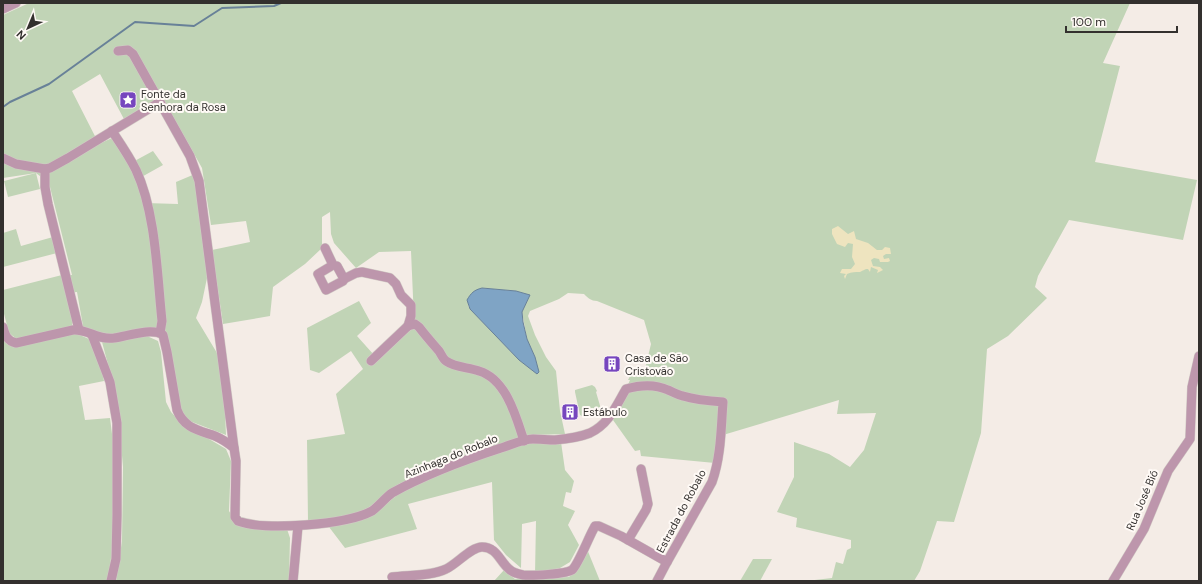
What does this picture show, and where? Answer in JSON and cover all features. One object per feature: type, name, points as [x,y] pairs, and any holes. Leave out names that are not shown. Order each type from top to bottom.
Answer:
[{"type":"street","points":[[3,9],[16,3]]},
{"type":"street","points":[[118,51],[128,50],[134,54],[190,156],[199,181],[234,448]]},
{"type":"street","points":[[3,158],[16,164],[45,169],[68,158],[160,102]]},
{"type":"street","points":[[112,130],[136,169],[147,206],[154,245],[162,321],[160,333]]},
{"type":"street","points":[[45,169],[45,187],[48,204],[79,330]]},
{"type":"street","points":[[325,248],[333,265],[318,274],[326,290],[356,273],[362,272],[390,278],[396,284],[400,295],[411,305],[411,316],[408,326]]},
{"type":"street","points":[[337,266],[344,279]]},
{"type":"street","points":[[371,361],[408,326],[415,324],[445,360],[455,366],[488,374],[496,381],[504,391],[512,407],[524,441]]},
{"type":"street","points":[[3,327],[7,339],[16,343],[38,337],[79,330],[101,338],[114,338],[149,332],[160,333],[166,343],[179,416],[185,423],[194,429],[224,440],[234,448]]},
{"type":"street","points":[[92,335],[110,382],[117,423],[116,552],[112,581]]},
{"type":"street","name":"Rua José Bió","points":[[1113,581],[1144,529],[1168,471],[1190,440],[1192,387],[1199,356]]},
{"type":"street","name":"Azinhaga do Robalo","points":[[234,448],[236,468],[235,513],[238,521],[251,525],[298,526],[349,519],[372,511],[391,494],[434,473],[476,456],[533,439],[554,440],[591,432],[604,424],[611,416],[626,389],[632,387],[652,385],[667,389],[681,396],[700,400],[723,402]]},
{"type":"street","name":"Estrada do Robalo","points":[[657,581],[712,482],[715,473],[721,432],[723,402]]},
{"type":"street","points":[[628,540],[648,504],[641,469]]},
{"type":"street","points":[[293,581],[298,526]]},
{"type":"street","points":[[392,577],[436,573],[446,569],[477,548],[482,547],[494,550],[509,569],[515,573],[537,575],[568,572],[574,567],[595,526],[604,527],[667,562]]},
{"type":"green space","points":[[29,3],[1130,3],[1103,63],[1120,66],[1095,162],[1197,180],[1183,240],[1069,220],[1038,276],[1035,287],[1047,298],[1008,336],[987,349],[981,433],[954,522],[937,521],[920,571],[914,581],[806,581],[832,578],[836,562],[843,564],[847,550],[851,548],[851,540],[796,527],[797,518],[777,512],[794,477],[794,442],[829,454],[850,467],[864,450],[876,413],[837,414],[839,400],[723,435],[715,463],[641,456],[640,450],[635,451],[613,420],[633,370],[645,369],[651,344],[644,320],[591,300],[584,294],[568,293],[559,299],[530,311],[528,316],[535,335],[546,357],[556,371],[560,411],[565,434],[531,435],[399,484],[368,508],[347,517],[308,521],[307,440],[345,434],[336,394],[363,369],[351,351],[319,373],[310,370],[307,328],[359,301],[371,323],[357,336],[374,355],[414,319],[411,251],[379,252],[356,268],[334,243],[331,234],[330,212],[322,217],[322,248],[305,264],[273,287],[270,316],[223,324],[212,250],[250,242],[246,221],[211,225],[202,168],[162,97],[125,121],[100,74],[72,91],[99,144],[114,137],[129,164],[153,151],[163,165],[138,179],[145,203],[178,204],[176,182],[195,174],[201,193],[207,278],[202,302],[196,318],[217,353],[224,390],[226,435],[187,420],[177,401],[161,336],[115,335],[90,331],[83,326],[77,292],[67,293],[72,312],[72,326],[18,340],[9,333],[3,310],[3,290],[62,275],[72,275],[49,183],[36,173],[3,178],[3,15]],"holes":[[[482,288],[516,291],[530,295],[522,312],[527,339],[535,357],[532,370],[519,360],[470,309],[468,305]]]},
{"type":"green space","points":[[36,173],[40,189],[8,197],[4,181]]},
{"type":"green space","points":[[16,229],[21,246],[53,237],[57,253],[3,267],[3,233]]},
{"type":"green space","points":[[75,333],[89,339],[99,358],[104,381],[79,386],[85,420],[110,418],[115,479],[114,520],[109,581],[3,581],[3,335],[10,345]]},
{"type":"green space","points":[[147,336],[158,341],[161,352],[166,402],[171,412],[185,427],[226,449],[231,461],[229,511],[235,521],[287,529],[290,538],[289,581],[116,581],[122,541],[123,467],[117,398],[102,342]]},
{"type":"green space","points":[[592,385],[597,391],[601,409],[600,411],[582,416],[580,415],[575,390]]},
{"type":"green space","points":[[532,442],[561,442],[565,470],[574,481],[571,493],[566,492],[563,506],[575,511],[568,525],[579,545],[570,562],[560,568],[535,574],[536,521],[522,524],[521,568],[506,555],[494,540],[492,482],[408,504],[417,529],[345,548],[329,527],[373,515],[403,490],[475,459]]},
{"type":"green space","points":[[587,549],[600,581],[494,581],[504,570],[515,579],[569,577],[575,571]]},
{"type":"green space","points":[[753,559],[772,559],[760,581],[740,581]]},
{"type":"sand","points":[[838,226],[848,234],[854,231],[856,239],[868,243],[877,250],[882,250],[885,247],[890,248],[891,254],[886,254],[883,256],[884,259],[889,258],[890,261],[880,262],[879,259],[874,258],[871,260],[873,266],[880,267],[883,270],[877,273],[878,270],[871,267],[870,272],[868,269],[850,273],[847,274],[845,279],[844,276],[846,274],[840,273],[842,269],[851,269],[855,264],[852,257],[853,244],[848,243],[845,247],[837,244],[832,234],[832,229]]},
{"type":"water","points":[[482,288],[516,291],[530,295],[522,312],[527,339],[535,357],[539,372],[537,374],[519,360],[470,309],[467,300],[473,292]]},
{"type":"waterway","points":[[3,107],[10,102],[49,84],[135,22],[194,26],[222,8],[274,6],[281,3]]},
{"type":"place","name":"Fonte da Senhora da Rosa","points":[[128,100]]},
{"type":"place","name":"Casa de São Cristovão","points":[[612,364]]},
{"type":"place","name":"Estábulo","points":[[570,412]]}]
